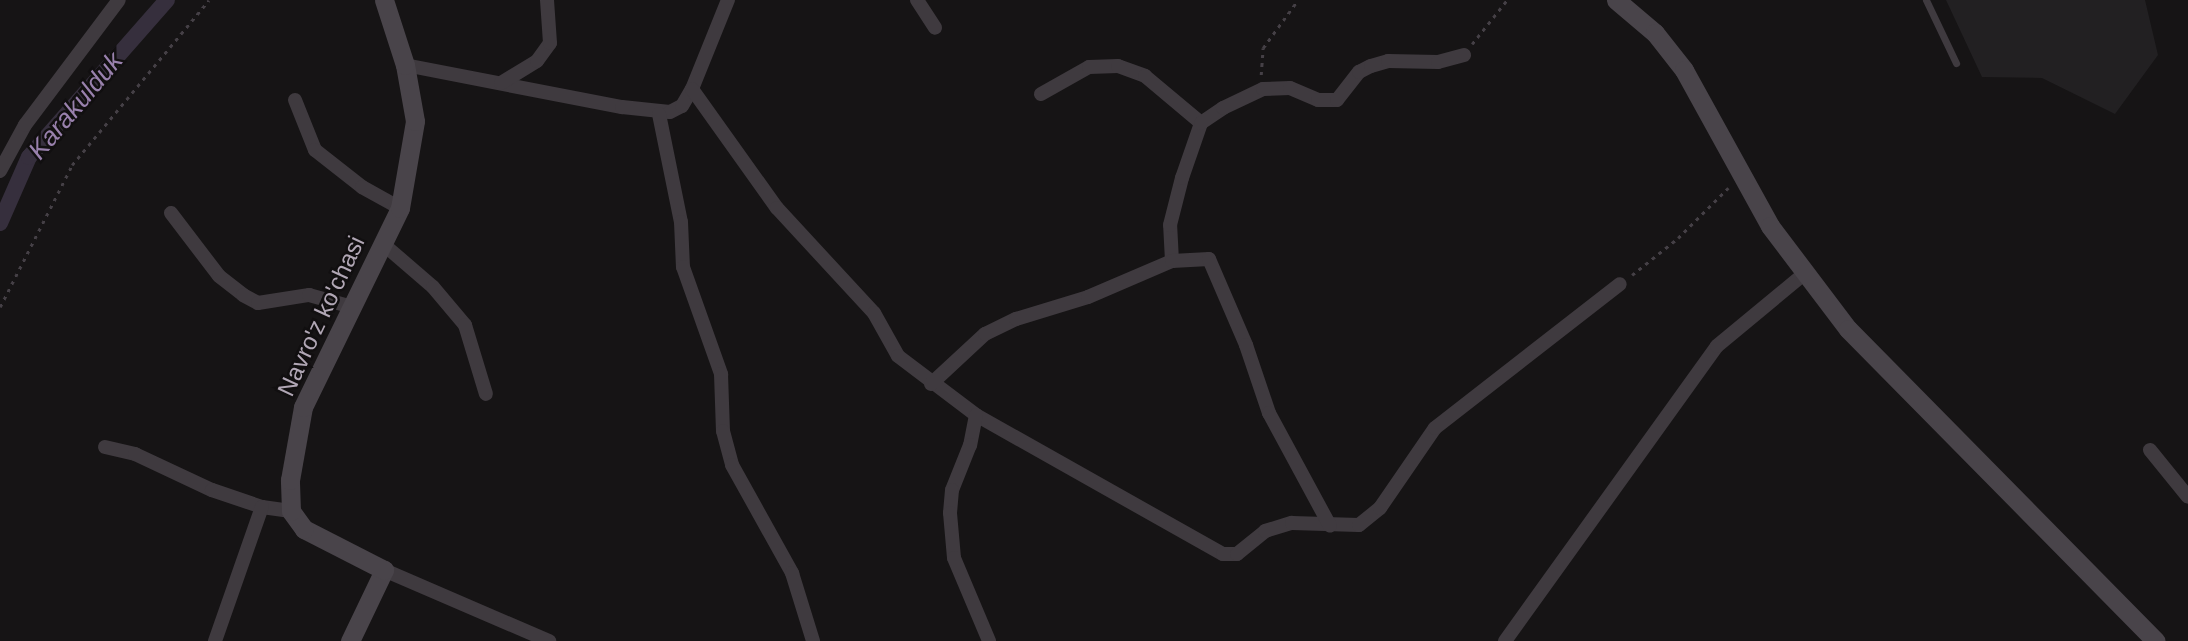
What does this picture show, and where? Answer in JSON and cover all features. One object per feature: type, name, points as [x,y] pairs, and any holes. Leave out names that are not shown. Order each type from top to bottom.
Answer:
[{"type":"main road","name":"Navro'z ko'chasi","points":[[291,511],[290,481],[303,407],[400,208],[415,121],[405,65],[384,0]]},
{"type":"main road","points":[[1616,0],[1655,33],[1684,70],[1740,175],[1804,274],[1896,382],[2156,641]]},
{"type":"main road","points":[[291,511],[304,528],[384,570],[350,641]]},
{"type":"street","points":[[0,171],[25,125],[119,0]]},
{"type":"street","points":[[501,83],[537,61],[550,43],[547,0]]},
{"type":"street","points":[[405,65],[659,114],[682,106],[692,89],[728,0]]},
{"type":"street","points":[[917,0],[935,28]]},
{"type":"street","points":[[1172,261],[1170,225],[1202,123],[1263,89],[1290,88],[1318,100],[1337,100],[1359,72],[1371,66],[1388,61],[1438,62],[1464,55]]},
{"type":"street","points":[[1041,94],[1089,67],[1118,66],[1145,76],[1202,123]]},
{"type":"street","points":[[692,89],[777,208],[874,313],[898,356],[931,384],[976,415],[1223,554],[1237,554],[1265,531],[1292,523],[1359,525],[1380,508],[1435,428],[1620,284]]},
{"type":"street","points":[[295,100],[315,150],[362,187],[400,208]]},
{"type":"street","points":[[659,114],[681,222],[683,267],[720,373],[723,431],[732,465],[792,573],[813,641]]},
{"type":"street","points":[[171,213],[219,276],[258,303],[309,295],[352,307]]},
{"type":"street","points":[[382,243],[433,287],[465,325],[486,394]]},
{"type":"street","points":[[931,384],[985,334],[1172,261],[1209,259],[1269,413],[1331,526]]},
{"type":"street","points":[[1505,641],[1717,346],[1804,274]]},
{"type":"street","points":[[976,415],[967,454],[952,490],[950,513],[954,558],[989,641]]},
{"type":"street","points":[[106,447],[262,507],[291,511]]},
{"type":"street","points":[[2150,450],[2188,498]]},
{"type":"street","points":[[217,638],[262,507]]},
{"type":"street","points":[[384,570],[549,641]]},
{"type":"lane","points":[[1926,0],[1956,63]]},
{"type":"path","points":[[0,307],[72,165],[209,0]]},
{"type":"path","points":[[1263,89],[1259,64],[1263,48],[1298,0]]},
{"type":"path","points":[[1464,55],[1507,0]]},
{"type":"path","points":[[1620,284],[1678,238],[1740,175]]},
{"type":"shaded area","points":[[1946,0],[2145,0],[2158,55],[2115,114],[2042,78],[1982,77]]},
{"type":"waterway","name":"Karakulduk","points":[[0,223],[29,157],[167,0]]}]
